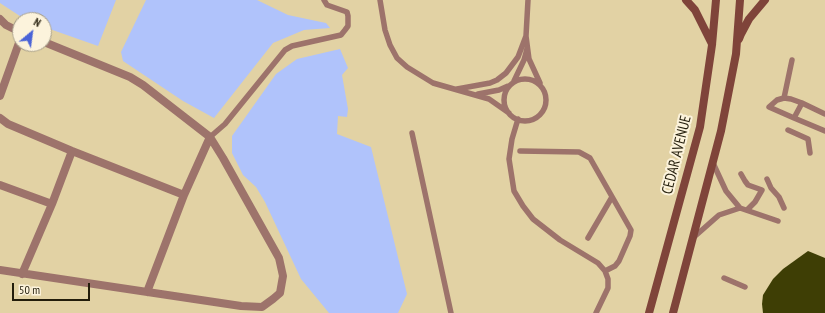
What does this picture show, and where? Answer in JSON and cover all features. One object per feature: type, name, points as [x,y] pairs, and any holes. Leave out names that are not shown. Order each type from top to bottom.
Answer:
[{"type":"main road","points":[[686,0],[695,10],[712,44]]},
{"type":"main road","name":"CEDAR AVENUE","points":[[649,313],[700,127],[712,44],[716,0]]},
{"type":"main road","points":[[736,54],[740,0]]},
{"type":"main road","points":[[673,313],[721,131],[741,34],[749,19],[765,0]]},
{"type":"street","points":[[0,19],[12,27]]},
{"type":"street","points":[[0,270],[241,306],[262,307],[273,300],[280,293],[283,276],[279,258],[210,137],[143,85],[130,77],[52,45]]},
{"type":"street","points":[[0,96],[16,52]]},
{"type":"street","points":[[0,118],[8,124],[72,151],[184,195]]},
{"type":"street","points":[[147,292],[184,195],[210,137]]},
{"type":"street","points":[[22,274],[52,204],[72,151]]},
{"type":"street","points":[[0,185],[52,204]]},
{"type":"lane","points":[[210,137],[225,124],[285,50],[292,46],[341,35],[348,26],[348,16],[346,12],[327,5],[324,0]]},
{"type":"lane","points":[[380,0],[385,30],[390,44],[397,58],[407,67],[432,83],[476,94],[489,99],[518,119],[529,121],[541,114],[545,109],[547,102],[544,89],[540,84],[529,59],[526,34],[528,0]]},
{"type":"lane","points":[[455,89],[490,83],[497,80],[513,66],[518,57],[526,34]]},
{"type":"lane","points":[[509,113],[505,107],[505,92],[514,81],[524,60],[527,45]]},
{"type":"lane","points":[[784,98],[792,60]]},
{"type":"lane","points":[[514,81],[528,78],[540,84]]},
{"type":"lane","points":[[476,94],[499,90],[509,86]]},
{"type":"lane","points":[[825,114],[802,103],[784,98],[777,100],[769,107],[825,131]]},
{"type":"lane","points":[[794,118],[802,103]]},
{"type":"lane","points":[[518,119],[512,139],[509,159],[514,191],[517,198],[537,223],[560,240],[598,263],[605,271],[608,279],[608,288],[596,313]]},
{"type":"lane","points":[[788,130],[808,139],[810,153]]},
{"type":"lane","points":[[412,133],[451,313]]},
{"type":"lane","points":[[520,151],[579,152],[590,158],[631,230],[630,236],[619,261],[615,266],[605,271]]},
{"type":"lane","points":[[713,163],[726,191],[740,208]]},
{"type":"lane","points":[[741,174],[748,185],[762,190],[755,202],[747,210]]},
{"type":"lane","points":[[768,179],[771,188],[779,197],[784,208]]},
{"type":"lane","points":[[588,238],[612,197]]},
{"type":"lane","points":[[693,238],[719,215],[740,208],[778,221]]},
{"type":"lane","points":[[724,278],[745,286]]},
{"type":"shaded area","points":[[0,0],[116,0],[98,46],[52,30],[52,12],[14,12],[0,3]]},
{"type":"shaded area","points":[[146,0],[257,0],[288,15],[326,23],[330,28],[304,30],[273,43],[214,118],[183,101],[123,61],[121,52]]},
{"type":"shaded area","points":[[340,49],[348,68],[342,75],[348,109],[347,117],[338,116],[337,134],[371,147],[407,294],[398,313],[329,313],[301,279],[265,202],[256,187],[243,175],[232,153],[232,136],[276,74],[297,59]]},
{"type":"building","points":[[808,251],[825,258],[825,313],[763,313],[763,295],[773,279],[783,269]]}]
